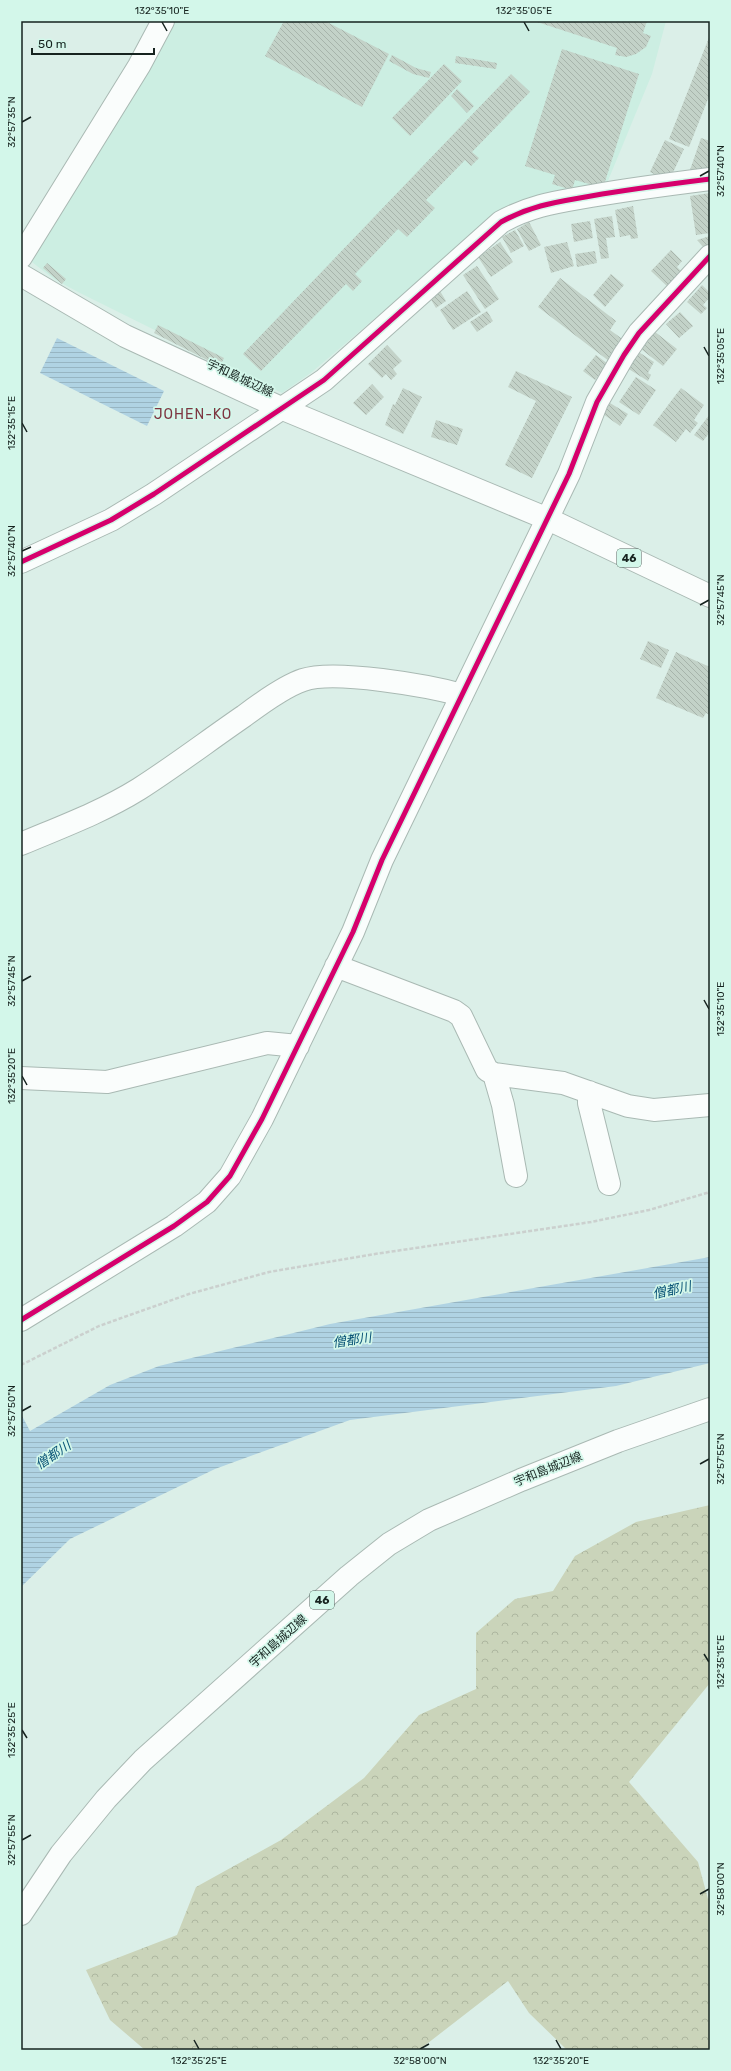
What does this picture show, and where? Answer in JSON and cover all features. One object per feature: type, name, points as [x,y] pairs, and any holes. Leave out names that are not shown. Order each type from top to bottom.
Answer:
[{"type":"street","points":[[21,257],[139,66],[161,22]]},
{"type":"street","points":[[21,562],[111,520],[154,494],[283,409],[324,380],[501,222],[521,211],[536,206],[630,189],[710,179]]},
{"type":"street","points":[[21,1320],[174,1226],[207,1202],[230,1176],[262,1119],[353,932],[382,860],[548,520],[569,474],[597,402],[624,355],[639,333],[710,256]]},
{"type":"street","name":"宇和島城辺線","points":[[21,275],[125,336],[283,409],[548,520],[710,596]]},
{"type":"street","points":[[21,844],[109,806],[140,788],[265,701],[303,680],[326,676],[351,678],[438,688],[462,695]]},
{"type":"street","points":[[336,966],[454,1011],[461,1016],[488,1070],[494,1074],[562,1083],[628,1106],[654,1110],[710,1105]]},
{"type":"street","points":[[21,1078],[107,1082],[267,1043],[298,1046]]},
{"type":"street","points":[[494,1074],[503,1105],[516,1176]]},
{"type":"street","points":[[589,1092],[589,1103],[609,1184]]},
{"type":"street","name":"宇和島城辺線","points":[[21,1914],[61,1854],[106,1799],[143,1760],[350,1576],[389,1544],[429,1520],[520,1480],[618,1441],[710,1408]]},
{"type":"path","points":[[21,1365],[99,1326],[189,1294],[269,1272],[375,1254],[591,1222],[649,1210],[710,1192]]},
{"type":"shaded area","points":[[171,21],[666,21],[652,74],[605,188],[490,220],[312,372],[282,393],[80,293],[54,279],[28,259]]},
{"type":"green space","points":[[710,1505],[710,1683],[629,1782],[698,1862],[708,1899],[710,1898],[710,2050],[567,2050],[529,2013],[508,1981],[419,2050],[145,2050],[110,2020],[86,1970],[177,1935],[196,1887],[281,1840],[364,1778],[419,1715],[476,1689],[476,1633],[515,1599],[553,1591],[575,1556],[636,1522]]},
{"type":"water","points":[[57,338],[164,391],[147,426],[40,373]]},
{"type":"water","name":"僧都川","points":[[710,1257],[710,1363],[616,1386],[350,1420],[215,1469],[70,1539],[21,1587],[21,1414],[30,1431],[110,1385],[159,1366],[330,1324]]},
{"type":"building","points":[[284,21],[325,21],[389,54],[362,107],[265,56]]},
{"type":"building","points":[[534,21],[647,21],[643,33],[651,36],[646,47],[636,54],[626,57],[615,55],[617,48]]},
{"type":"building","points":[[710,35],[710,94],[689,147],[669,139]]},
{"type":"building","points":[[562,49],[639,74],[603,188],[575,180],[572,190],[552,184],[555,175],[525,166]]},
{"type":"building","points":[[392,55],[416,68],[431,72],[429,78],[413,74],[389,61]]},
{"type":"building","points":[[456,56],[497,63],[496,69],[455,63]]},
{"type":"building","points":[[444,64],[462,81],[410,136],[392,118]]},
{"type":"building","points":[[511,74],[530,92],[472,152],[479,158],[471,166],[465,160],[426,200],[435,208],[407,237],[398,229],[355,274],[362,281],[353,291],[346,284],[261,371],[243,354]]},
{"type":"building","points":[[457,89],[474,106],[467,113],[451,96]]},
{"type":"building","points":[[701,138],[710,141],[710,170],[708,176],[690,170]]},
{"type":"building","points":[[665,140],[684,149],[669,181],[650,172]]},
{"type":"building","points":[[710,193],[710,233],[696,235],[690,196]]},
{"type":"building","points":[[633,206],[638,238],[631,239],[630,235],[620,237],[615,210]]},
{"type":"building","points":[[612,216],[615,237],[606,238],[609,258],[601,259],[594,219]]},
{"type":"building","points":[[590,221],[593,238],[574,242],[571,224]]},
{"type":"building","points":[[529,222],[541,245],[529,251],[517,229]]},
{"type":"building","points":[[515,230],[524,246],[511,253],[502,237]]},
{"type":"building","points":[[710,236],[710,246],[706,250],[697,240]]},
{"type":"building","points":[[500,242],[513,262],[491,277],[478,257]]},
{"type":"building","points":[[567,242],[574,266],[551,273],[544,247]]},
{"type":"building","points":[[671,250],[682,261],[677,267],[684,274],[670,289],[651,271]]},
{"type":"building","points":[[595,251],[597,263],[577,267],[575,254]]},
{"type":"building","points":[[47,263],[66,279],[62,284],[43,268]]},
{"type":"building","points":[[477,266],[499,299],[485,309],[463,275]]},
{"type":"building","points":[[611,274],[624,285],[605,307],[593,295]]},
{"type":"building","points":[[560,278],[616,321],[610,330],[625,341],[609,361],[538,307]]},
{"type":"building","points":[[702,285],[710,293],[710,297],[703,305],[707,308],[701,314],[687,302]]},
{"type":"building","points":[[440,291],[446,301],[436,308],[430,298]]},
{"type":"building","points":[[467,291],[481,312],[453,330],[440,310]]},
{"type":"building","points":[[487,311],[493,321],[477,332],[470,322]]},
{"type":"building","points":[[680,312],[693,326],[679,338],[666,324]]},
{"type":"building","points":[[158,325],[224,358],[222,362],[217,360],[215,364],[154,333]]},
{"type":"building","points":[[655,332],[677,349],[663,366],[641,349]]},
{"type":"building","points":[[387,345],[402,361],[393,369],[397,374],[391,380],[386,374],[382,378],[368,364]]},
{"type":"building","points":[[637,351],[654,362],[648,373],[651,375],[648,381],[627,368]]},
{"type":"building","points":[[596,355],[608,364],[595,380],[583,371]]},
{"type":"building","points":[[516,371],[572,397],[532,478],[505,465],[536,401],[508,387]]},
{"type":"building","points":[[636,377],[656,390],[639,415],[619,402]]},
{"type":"building","points":[[372,384],[384,397],[366,415],[353,403]]},
{"type":"building","points":[[403,388],[422,397],[403,434],[385,425],[393,404],[395,405]]},
{"type":"building","points":[[681,388],[704,405],[694,420],[698,423],[690,433],[686,429],[676,442],[653,425]]},
{"type":"building","points":[[610,403],[628,414],[620,426],[603,414]]},
{"type":"building","points":[[710,414],[710,432],[703,441],[694,435]]},
{"type":"building","points":[[436,420],[463,429],[457,445],[431,437]]},
{"type":"building","points":[[648,641],[669,650],[661,668],[640,659]]},
{"type":"building","points":[[676,652],[710,667],[710,715],[706,713],[703,718],[656,698]]},
{"type":"cycle path","points":[[21,562],[111,520],[154,494],[324,380],[501,222],[512,216],[556,202],[621,191],[710,179]]},
{"type":"cycle path","points":[[21,1320],[174,1226],[207,1202],[230,1176],[262,1119],[353,932],[382,860],[569,474],[597,402],[624,355],[639,333],[710,256]]},
{"type":"district","name":"JOHEN-KO","points":[[193,414]]}]
